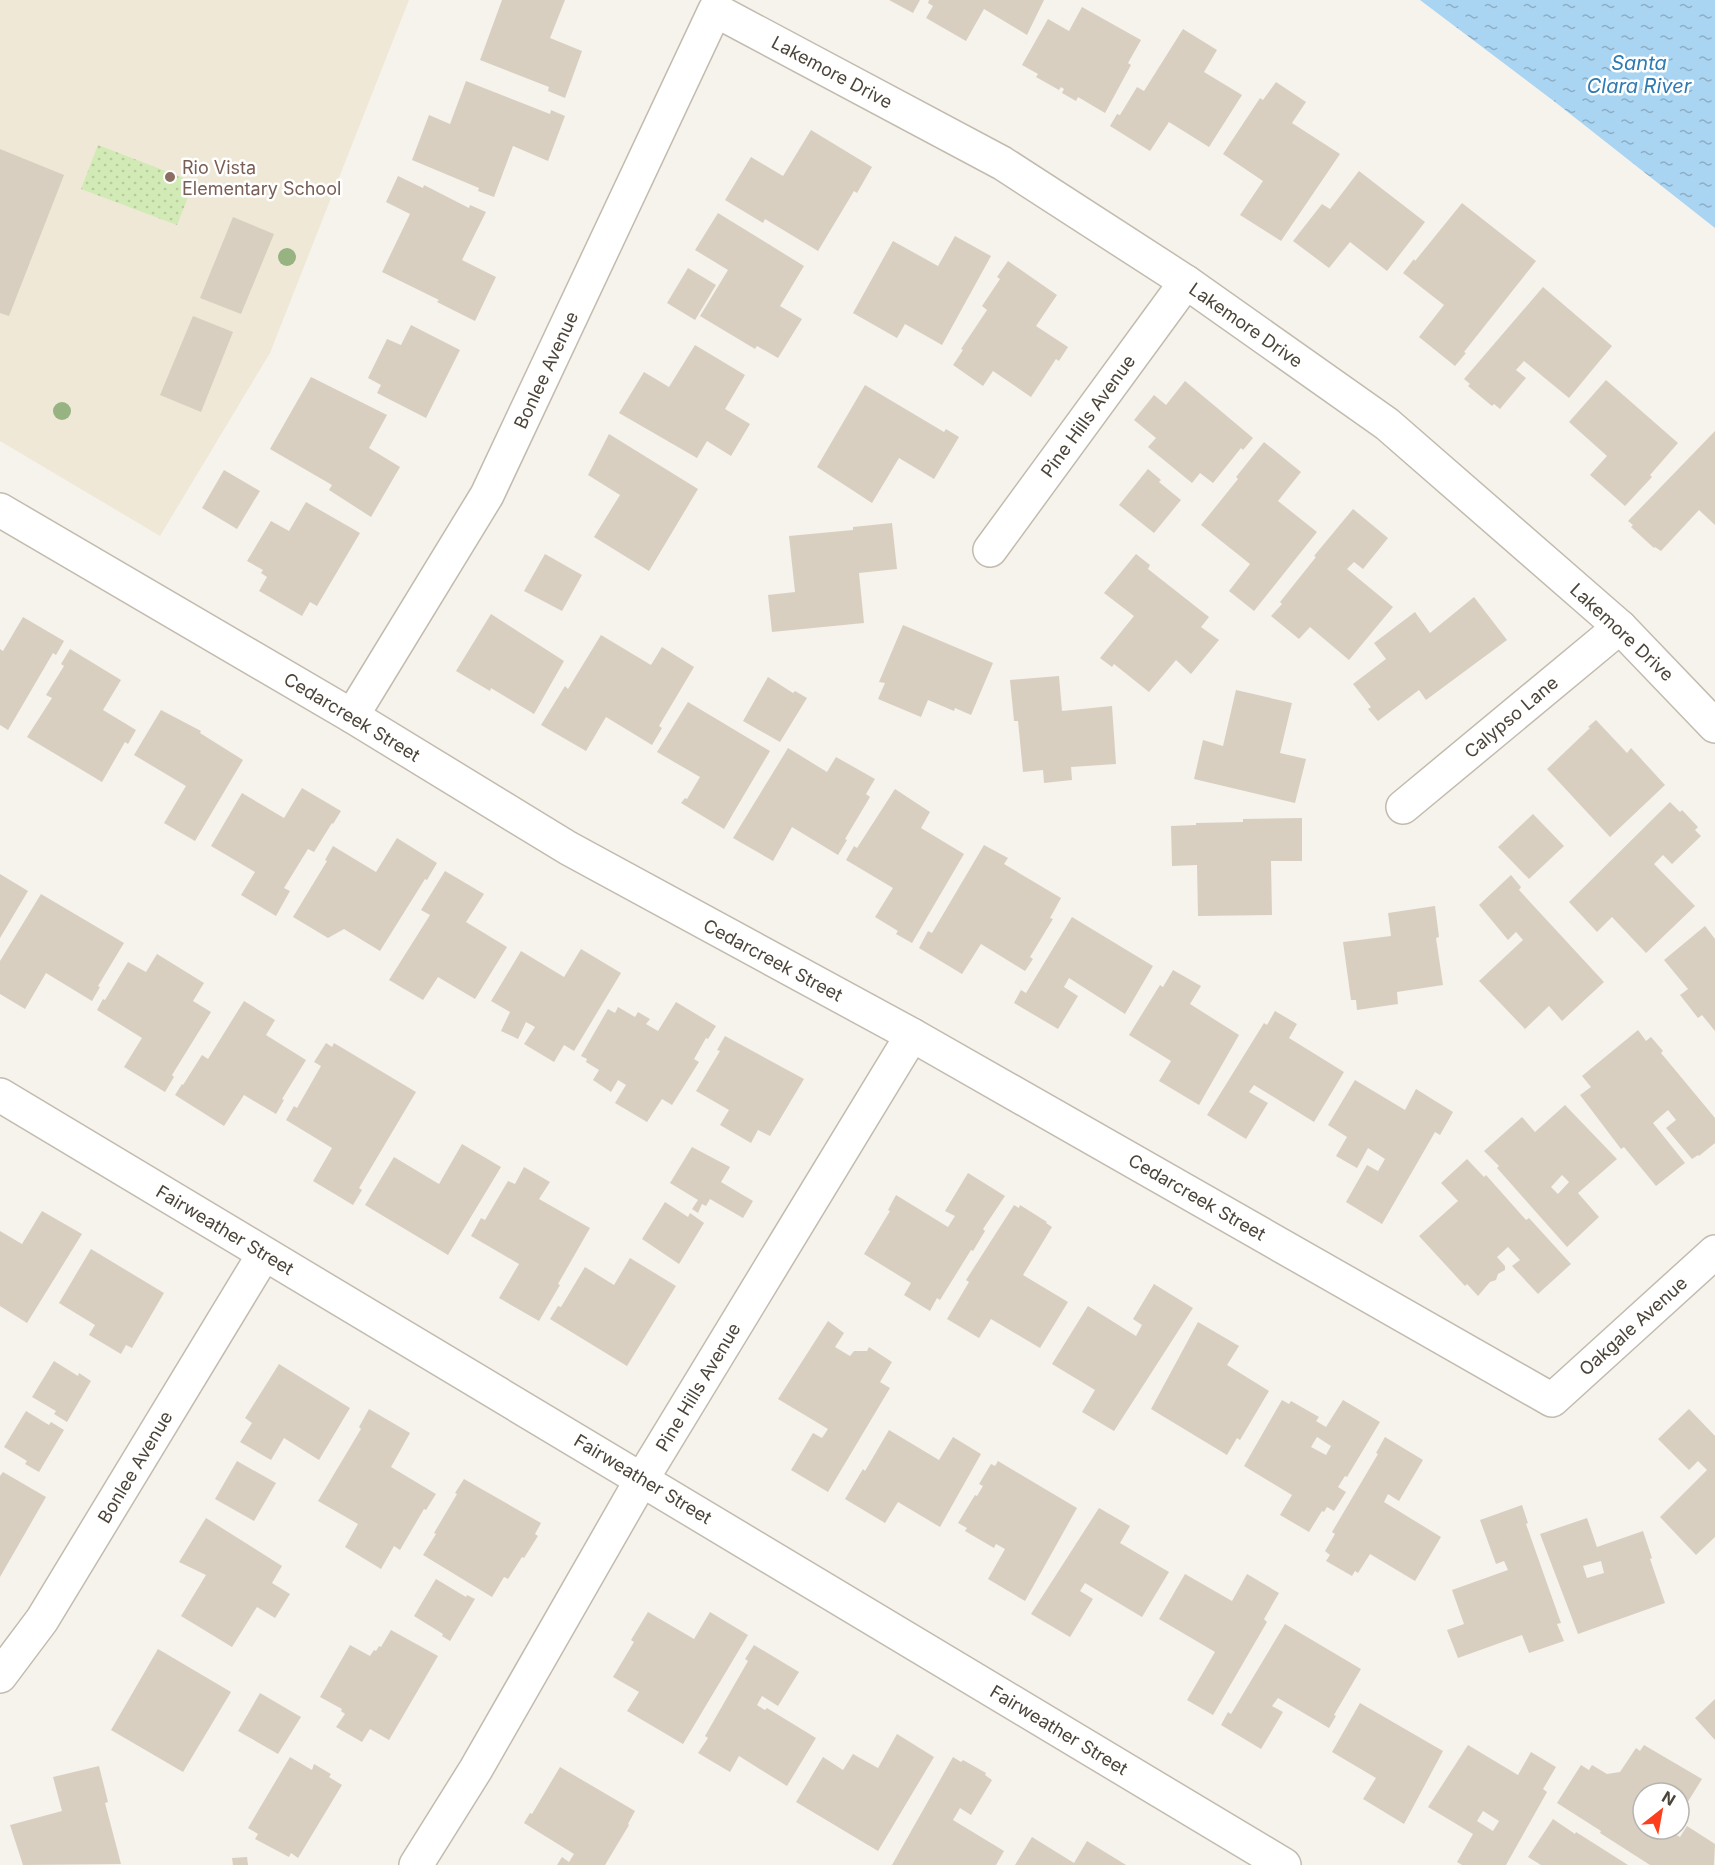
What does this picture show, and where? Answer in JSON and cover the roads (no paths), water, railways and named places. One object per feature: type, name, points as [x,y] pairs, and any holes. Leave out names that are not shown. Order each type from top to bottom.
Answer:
[{"type":"street","name":"Lakemore Drive","points":[[715,10],[1002,163],[1186,282],[1387,424],[1620,627],[1715,726]]},
{"type":"street","name":"Bonlee Avenue","points":[[352,716],[487,495],[715,10]]},
{"type":"street","name":"Pine Hills Avenue","points":[[990,550],[1186,282]]},
{"type":"street","name":"Cedarcreek Street","points":[[0,510],[352,716],[568,848],[912,1035],[1552,1400]]},
{"type":"street","name":"Calypso Lane","points":[[1403,807],[1620,627]]},
{"type":"street","name":"Pine Hills Avenue","points":[[416,1865],[476,1769],[642,1479],[912,1035]]},
{"type":"street","name":"Fairweather Street","points":[[0,1095],[1284,1865]]},
{"type":"street","name":"Oakgale Avenue","points":[[1552,1400],[1715,1252]]},
{"type":"street","name":"Bonlee Avenue","points":[[0,1676],[42,1620],[264,1254]]},
{"type":"water","name":"Santa Clara River","points":[[1420,0],[1715,0],[1715,228],[1555,102]]},
{"type":"place","name":"Rio Vista Elementary School","points":[[170,177]]}]
